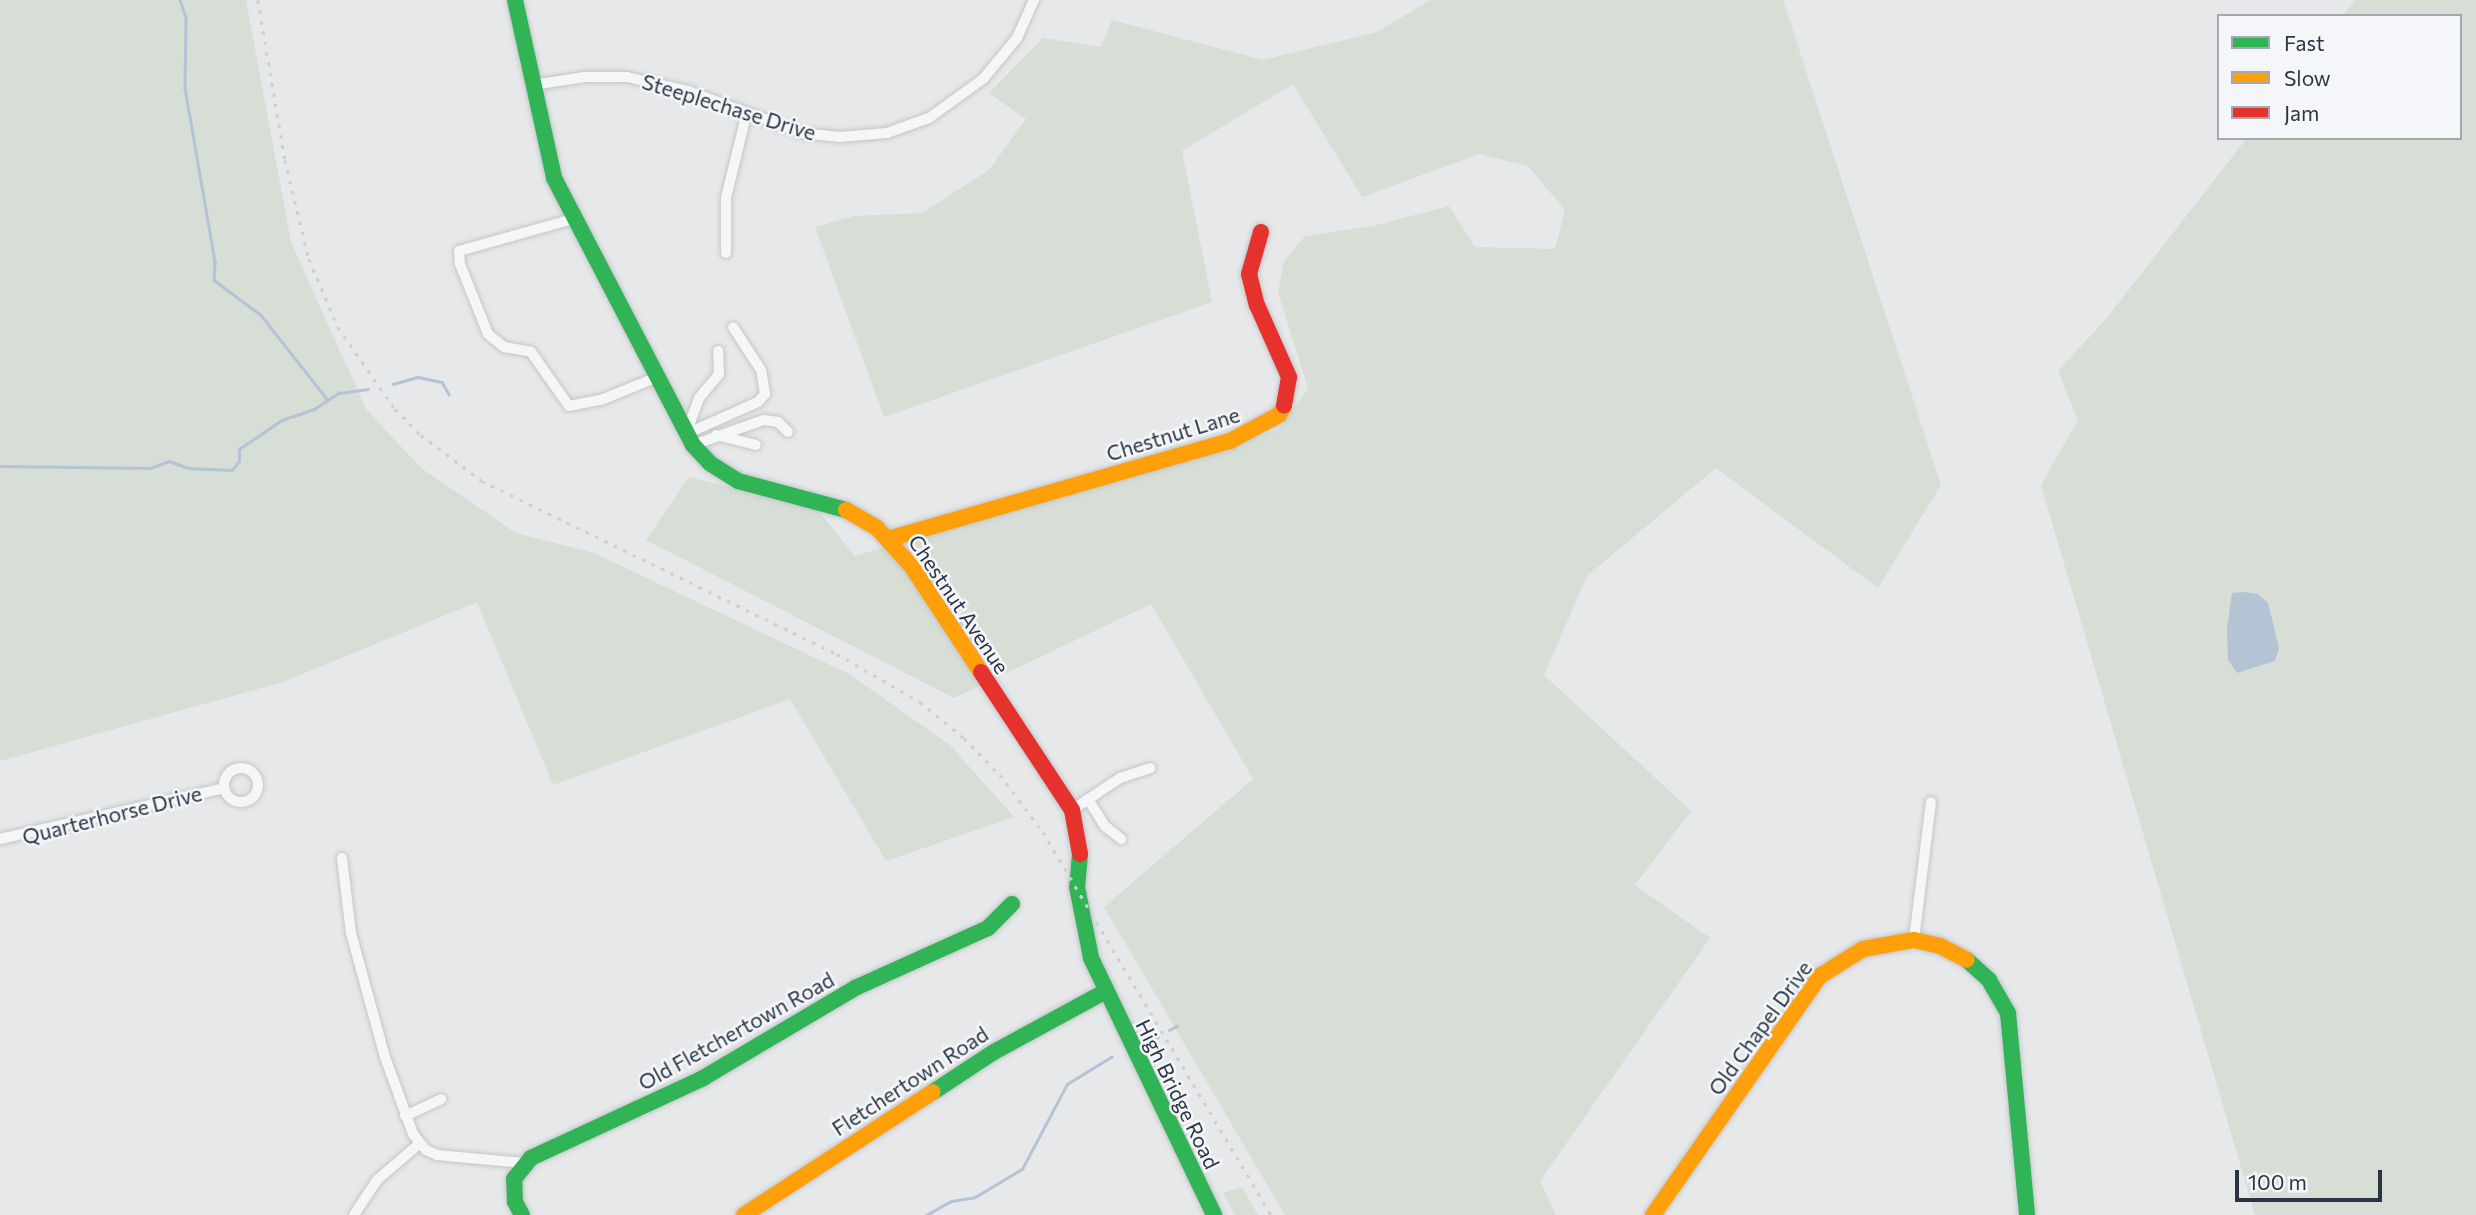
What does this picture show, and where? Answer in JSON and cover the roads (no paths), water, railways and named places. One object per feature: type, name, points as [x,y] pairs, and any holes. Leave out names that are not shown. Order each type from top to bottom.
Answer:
[{"type":"street","name":"Chestnut Avenue","points":[[515,0],[547,157],[573,219],[655,378],[690,439],[711,464],[738,481],[851,511],[888,538],[912,567],[1072,810],[1080,851],[1077,887],[1082,921],[1104,992]]},
{"type":"street","name":"Steeplechase Drive","points":[[533,85],[594,76],[642,79],[688,91],[746,116],[822,136],[863,136],[908,127],[948,107],[983,79],[1017,37],[1034,0]]},
{"type":"street","points":[[726,253],[726,198],[746,116]]},
{"type":"street","points":[[573,219],[459,251],[460,264],[488,334],[504,346],[531,352],[569,406],[601,400],[655,378]]},
{"type":"street","name":"Chestnut Lane","points":[[888,538],[1230,441],[1279,415],[1289,387],[1285,361],[1257,304],[1249,274],[1261,232]]},
{"type":"street","points":[[690,439],[758,402],[765,394],[761,370],[733,327]]},
{"type":"street","points":[[690,439],[699,398],[719,374],[718,351]]},
{"type":"street","points":[[690,439],[716,435],[764,420],[778,422],[788,432]]},
{"type":"street","points":[[716,435],[756,445]]},
{"type":"street","points":[[1072,810],[1120,778],[1150,768]]},
{"type":"street","name":"Quarterhorse Drive","points":[[0,839],[224,788]]},
{"type":"street","points":[[1088,799],[1105,826],[1121,839]]},
{"type":"street","points":[[1931,802],[1914,940],[1967,960],[1989,980],[2008,1013],[2027,1215]]},
{"type":"street","points":[[342,858],[341,878],[351,933],[405,1116],[419,1144],[437,1155],[524,1163],[514,1179],[515,1202],[522,1215]]},
{"type":"street","name":"Old Fletchertown Road","points":[[524,1163],[703,1078],[855,988],[988,928],[1012,904]]},
{"type":"street","name":"Old Chapel Drive","points":[[1653,1215],[1820,976],[1863,949],[1914,940]]},
{"type":"street","name":"Fletchertown Road","points":[[744,1215],[994,1052],[1104,992]]},
{"type":"street","name":"High Bridge Road","points":[[1104,992],[1214,1215]]},
{"type":"street","points":[[405,1116],[441,1099]]},
{"type":"street","points":[[354,1215],[377,1180],[419,1144]]},
{"type":"water","points":[[2232,593],[2258,594],[2268,603],[2279,648],[2275,661],[2237,673],[2228,660],[2227,629]]},
{"type":"waterway","points":[[180,0],[186,17],[185,88],[215,262],[214,280],[261,315],[327,399]]},
{"type":"waterway","points":[[393,384],[418,377],[442,382],[449,394]]},
{"type":"waterway","points":[[0,466],[150,468],[169,461],[188,468],[232,470],[239,461],[239,449],[282,420],[314,409],[339,393],[368,389]]},
{"type":"waterway","points":[[1169,1030],[1177,1026]]},
{"type":"waterway","points":[[1144,1043],[1158,1037]]},
{"type":"waterway","points":[[926,1215],[951,1201],[975,1197],[1022,1169],[1067,1084],[1111,1057]]},
{"type":"railway","points":[[258,0],[285,160],[309,259],[338,327],[395,409],[421,435],[482,481],[837,654],[920,702],[964,738],[1000,775],[1043,832],[1271,1215]]}]
